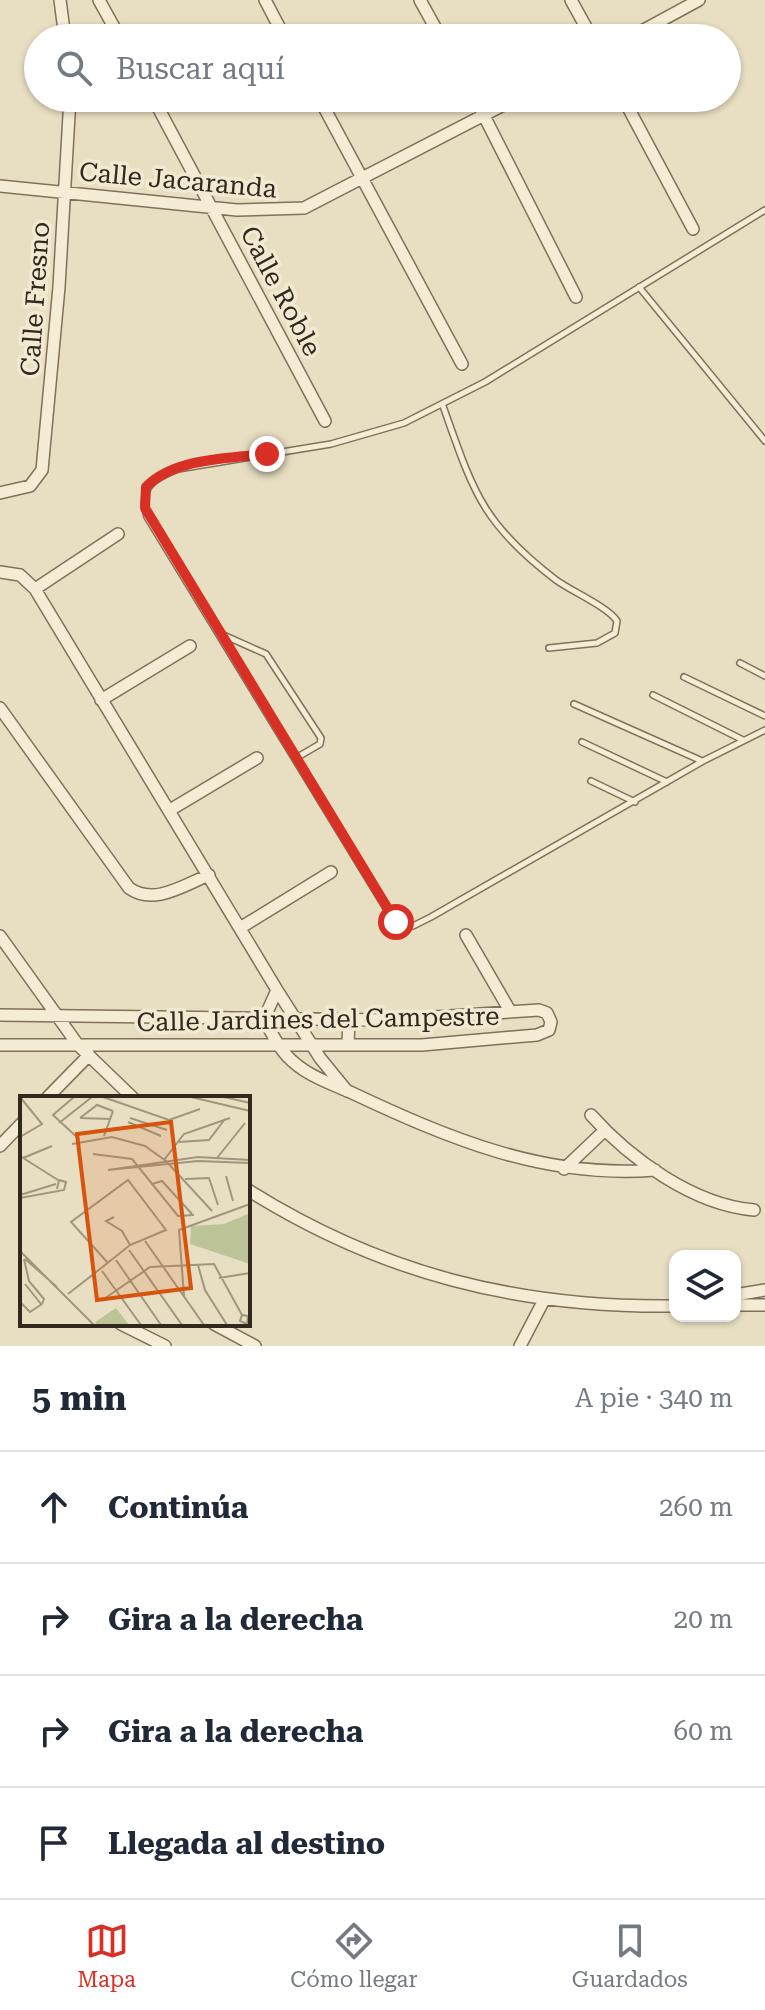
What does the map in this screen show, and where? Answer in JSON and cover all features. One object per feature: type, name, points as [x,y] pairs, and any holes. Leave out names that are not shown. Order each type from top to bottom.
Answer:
[{"type":"street","points":[[60,0],[63,24]]},
{"type":"street","points":[[99,0],[112,24]]},
{"type":"street","points":[[265,0],[278,24]]},
{"type":"street","points":[[420,0],[433,24]]},
{"type":"street","points":[[571,0],[584,24]]},
{"type":"street","points":[[655,24],[699,0]]},
{"type":"street","name":"Calle Fresno","points":[[0,493],[30,486],[42,470],[69,112]]},
{"type":"street","name":"Calle Roble","points":[[161,112],[325,421]]},
{"type":"street","points":[[326,112],[462,364]]},
{"type":"street","points":[[483,112],[576,297]]},
{"type":"street","name":"Calle Jacaranda","points":[[0,186],[266,212],[304,208],[491,112]]},
{"type":"street","points":[[630,112],[693,229]]},
{"type":"street","points":[[35,589],[118,534]]},
{"type":"street","points":[[0,572],[20,575],[35,589],[277,990],[310,1043],[347,1091]]},
{"type":"street","points":[[101,700],[190,646]]},
{"type":"street","points":[[0,708],[129,888],[142,896],[155,896],[209,875]]},
{"type":"street","points":[[170,810],[257,758]]},
{"type":"street","points":[[240,928],[331,872]]},
{"type":"street","points":[[466,935],[510,1011]]},
{"type":"street","points":[[0,936],[78,1045],[131,1096]]},
{"type":"street","points":[[277,990],[264,1019],[278,1045],[307,1072],[432,1131],[564,1169],[655,1170]]},
{"type":"street","name":"Calle Jardines del Campestre","points":[[0,1015],[349,1020],[429,1019],[544,1011],[550,1017],[550,1028],[537,1035],[475,1043],[0,1045]]},
{"type":"street","points":[[348,1044],[349,1020]]},
{"type":"street","points":[[49,1096],[89,1055]]},
{"type":"street","points":[[591,1115],[655,1170],[716,1204],[754,1210]]},
{"type":"street","points":[[0,1146],[20,1125]]},
{"type":"street","points":[[564,1169],[605,1130]]},
{"type":"street","points":[[250,1191],[307,1224],[407,1269],[484,1290],[544,1300],[611,1306],[669,1306]]},
{"type":"street","points":[[741,1294],[765,1290]]},
{"type":"street","points":[[520,1346],[544,1300]]},
{"type":"street","points":[[741,1305],[765,1305]]},
{"type":"street","points":[[125,1326],[165,1346]]},
{"type":"street","points":[[218,1326],[255,1346]]},
{"type":"lane","points":[[765,210],[443,406],[368,435],[198,463],[151,482],[143,494],[147,517],[221,633],[390,915],[407,926],[424,921],[636,803],[703,761],[765,730]]},
{"type":"lane","points":[[639,287],[765,441]]},
{"type":"lane","points":[[443,406],[472,488],[496,525],[539,567],[571,592],[610,613],[617,621],[615,633],[604,641],[549,648]]},
{"type":"lane","points":[[221,633],[267,656],[321,738],[320,744],[296,758]]},
{"type":"lane","points":[[740,663],[765,676]]},
{"type":"lane","points":[[684,677],[765,716]]},
{"type":"lane","points":[[653,695],[744,741]]},
{"type":"lane","points":[[574,704],[703,761]]},
{"type":"lane","points":[[582,742],[668,783]]},
{"type":"lane","points":[[591,781],[636,803]]},
{"type":"route","points":[[267,454],[198,463],[163,475],[151,482],[143,494],[147,517],[396,922]]}]
